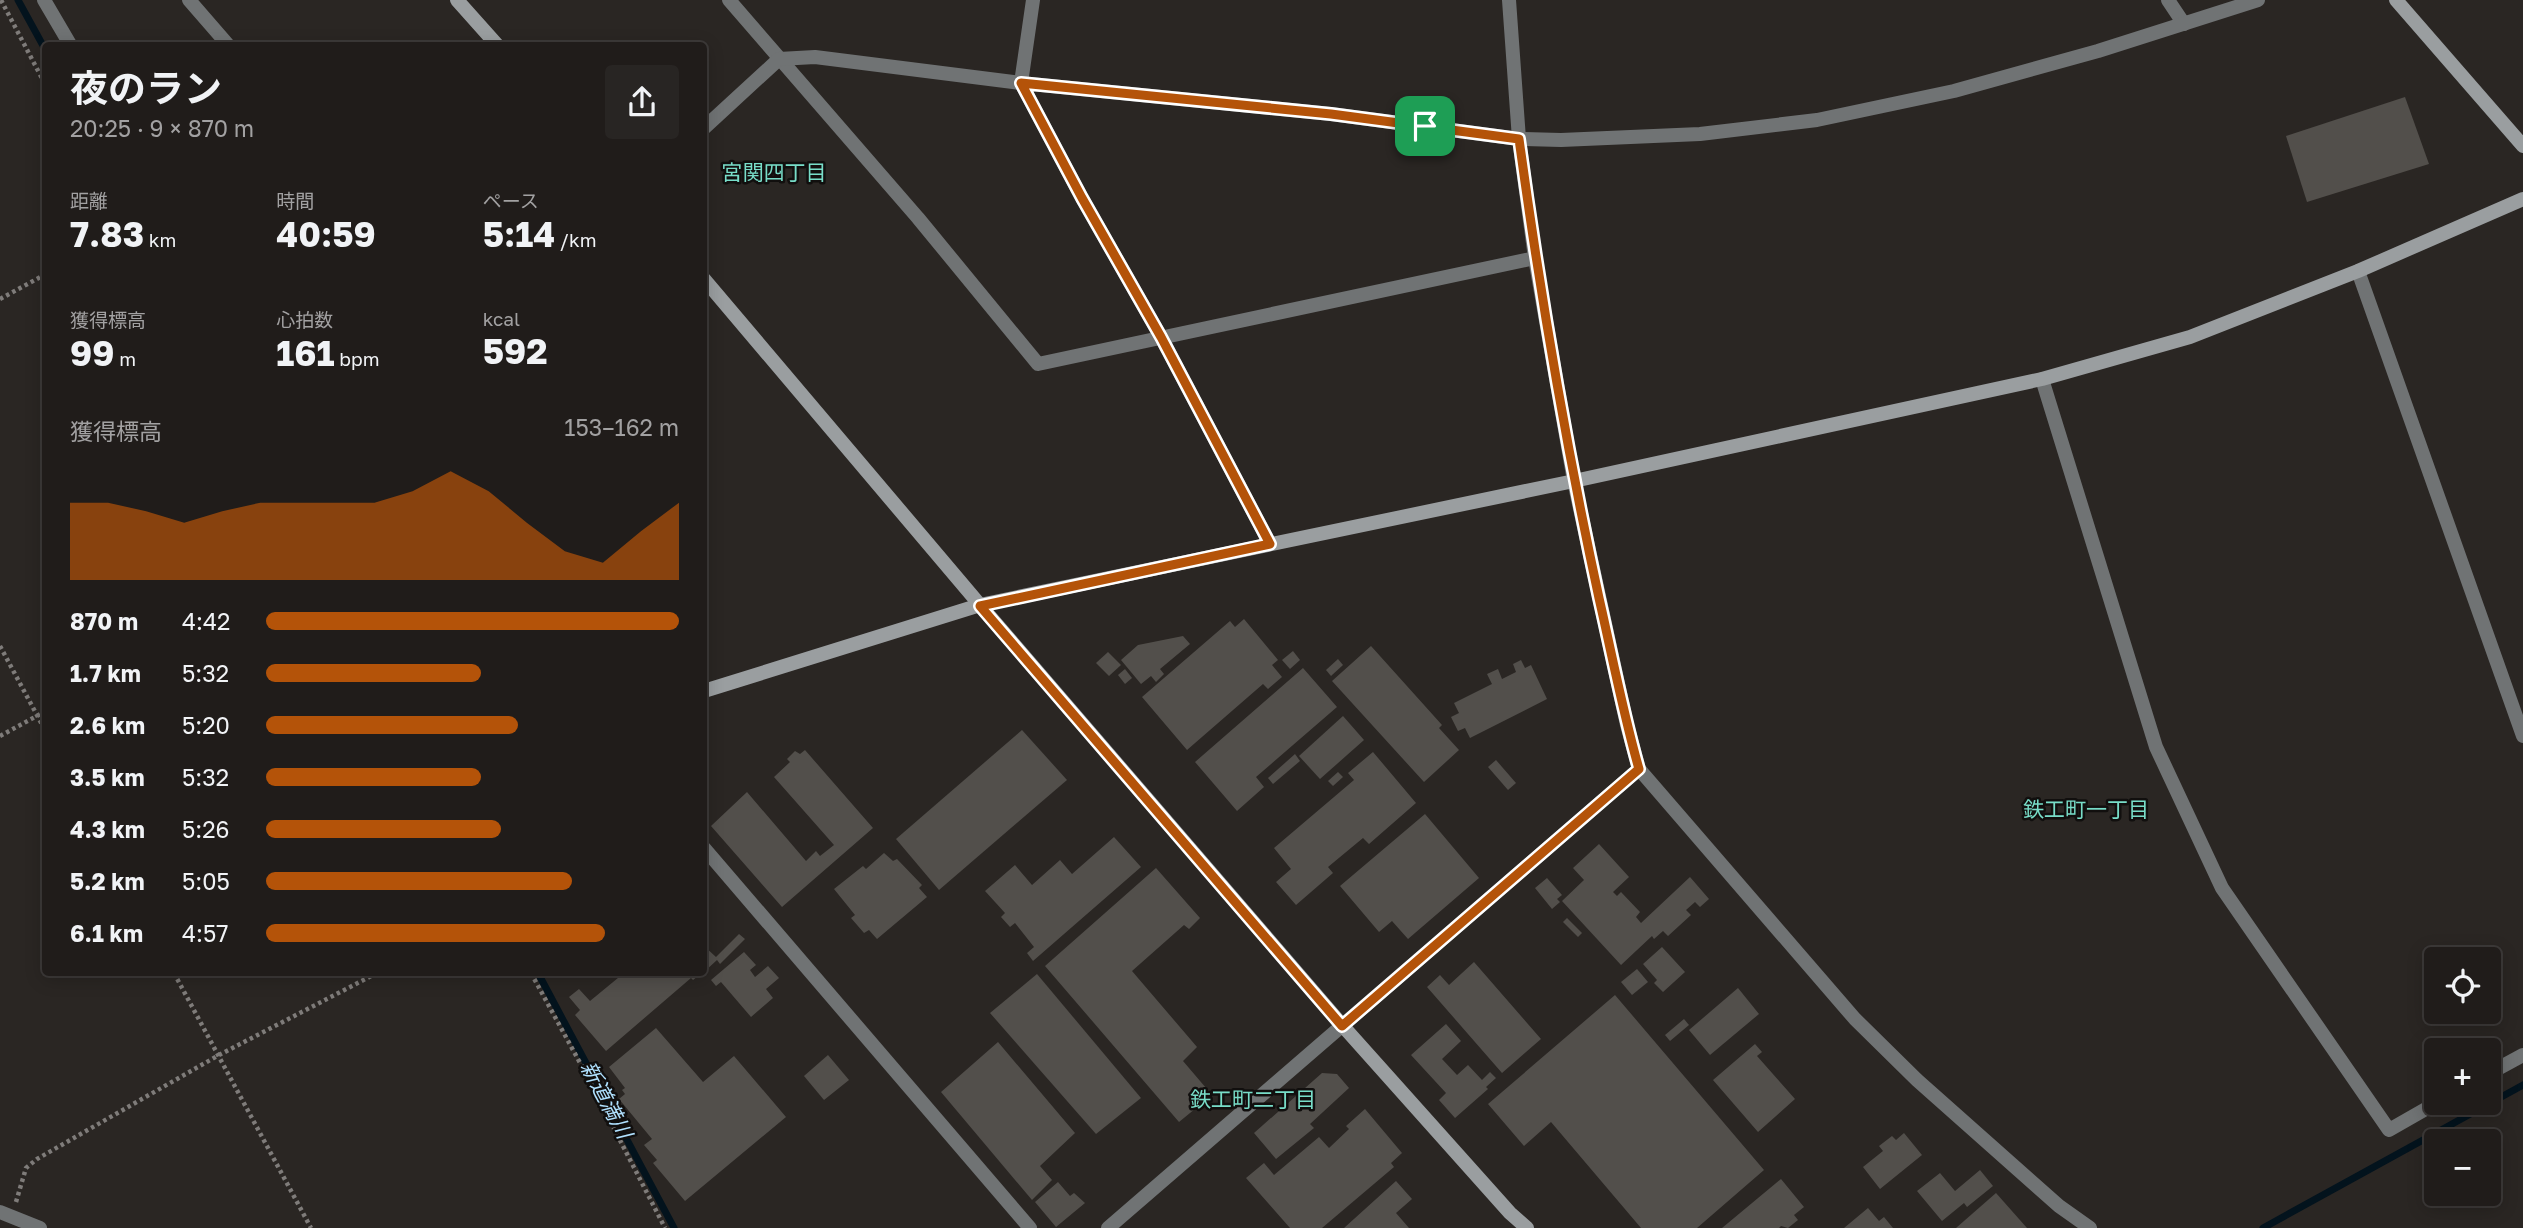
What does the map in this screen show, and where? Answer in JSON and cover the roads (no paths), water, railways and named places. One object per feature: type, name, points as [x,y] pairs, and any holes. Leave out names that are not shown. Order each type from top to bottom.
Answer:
[{"type":"street","points":[[44,0],[69,42]]},
{"type":"street","points":[[189,0],[226,42]]},
{"type":"street","points":[[457,0],[494,42]]},
{"type":"street","points":[[729,0],[918,218],[1038,364],[1535,258]]},
{"type":"street","points":[[1032,0],[1021,83],[1161,337],[1270,544]]},
{"type":"street","points":[[1509,0],[1519,139],[1535,258],[1574,481],[1639,769],[1855,1019],[1937,1098],[2059,1206],[2090,1228]]},
{"type":"street","points":[[2168,0],[2184,24]]},
{"type":"street","points":[[707,125],[779,59],[816,57],[1021,83],[1331,114],[1519,139],[1561,141],[1700,134],[1817,120],[1954,91],[2098,51],[2258,0]]},
{"type":"street","points":[[2396,0],[2523,146]]},
{"type":"street","points":[[707,690],[980,606],[2042,379],[2190,337],[2358,271],[2523,200]]},
{"type":"street","points":[[2358,271],[2523,736]]},
{"type":"street","points":[[707,283],[980,606],[1342,1026],[1527,1228]]},
{"type":"street","points":[[2042,379],[2156,747],[2222,888],[2389,1130],[2424,1110]]},
{"type":"street","points":[[1108,1228],[1639,769]]},
{"type":"street","points":[[707,851],[1030,1228]]},
{"type":"street","points":[[2501,1067],[2523,1055]]},
{"type":"street","points":[[7,1214],[40,1228]]},
{"type":"waterway","name":"新道満川","points":[[18,0],[42,44]]},
{"type":"waterway","name":"新道満川","points":[[540,976],[674,1228]]},
{"type":"waterway","points":[[2263,1228],[2523,1085]]},
{"type":"district","name":"宮関四丁目","points":[[774,173]]},
{"type":"district","name":"鉄工町一丁目","points":[[2086,810]]},
{"type":"district","name":"鉄工町二丁目","points":[[1253,1100]]}]
